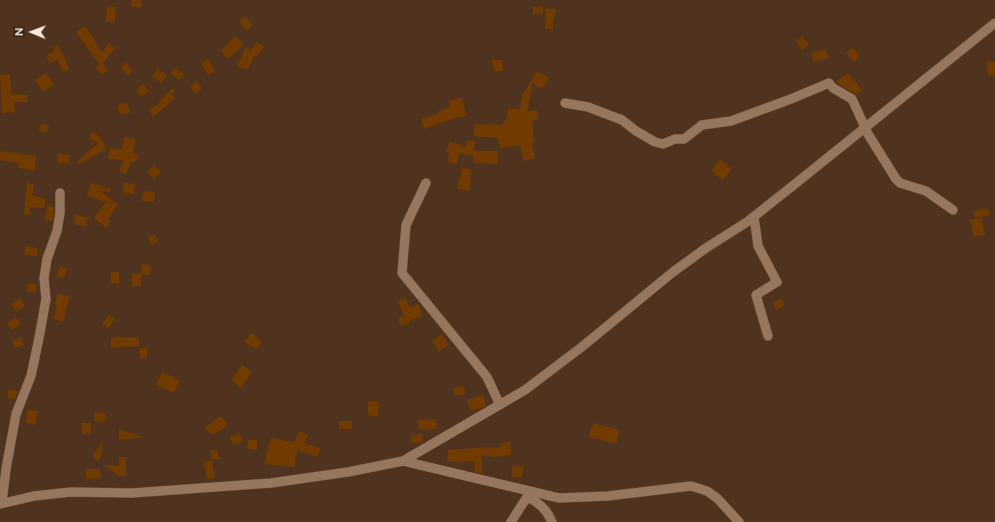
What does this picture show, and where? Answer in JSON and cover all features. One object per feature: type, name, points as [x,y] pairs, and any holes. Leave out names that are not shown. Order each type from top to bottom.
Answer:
[{"type":"street","points":[[60,193],[60,213],[57,231],[47,259],[44,278],[46,299],[39,338],[31,376],[15,421],[1,503],[34,496],[71,492],[132,493],[270,483],[348,472],[403,460],[525,390],[562,363],[673,272],[754,217],[995,23]]},
{"type":"street","points":[[565,103],[588,107],[622,120],[636,131],[655,142],[663,144],[675,139],[684,139],[702,124],[731,121],[829,83],[834,88],[852,99],[889,170],[896,179],[900,183],[926,191],[953,210]]},
{"type":"street","points":[[426,183],[406,225],[402,273],[487,377],[500,405]]},
{"type":"street","points":[[754,217],[758,246],[777,282],[756,295],[768,336]]},
{"type":"street","points":[[403,460],[527,493],[559,498],[571,499],[691,486],[707,491],[717,498],[739,522]]},
{"type":"street","points":[[512,522],[527,493]]},
{"type":"street","points":[[527,493],[539,503],[548,514],[552,522]]},
{"type":"building","points":[[132,0],[142,0],[141,8],[131,6]]},
{"type":"building","points":[[107,6],[116,7],[115,22],[106,22]]},
{"type":"building","points":[[543,6],[543,14],[533,14],[533,7]]},
{"type":"building","points":[[546,8],[556,10],[553,19],[553,29],[545,29]]},
{"type":"building","points":[[245,16],[253,25],[247,31],[239,22]]},
{"type":"building","points":[[85,26],[102,52],[109,43],[115,48],[103,63],[108,70],[101,75],[96,68],[100,65],[76,32]]},
{"type":"building","points":[[235,36],[244,45],[228,59],[221,51]]},
{"type":"building","points":[[802,36],[809,45],[802,50],[796,41]]},
{"type":"building","points":[[257,42],[264,47],[256,57],[254,56],[247,70],[237,66],[246,47],[250,51]]},
{"type":"building","points":[[57,45],[65,58],[69,70],[62,72],[58,59],[50,63],[46,56],[55,50],[54,46]]},
{"type":"building","points":[[852,47],[860,56],[854,62],[846,53]]},
{"type":"building","points":[[826,49],[828,58],[813,62],[811,53]]},
{"type":"building","points":[[208,59],[215,71],[208,75],[201,63]]},
{"type":"building","points":[[491,60],[502,60],[503,71],[494,71],[494,65]]},
{"type":"building","points":[[126,62],[133,71],[128,75],[121,68]]},
{"type":"building","points":[[987,62],[995,62],[995,75],[988,75]]},
{"type":"building","points":[[174,68],[184,74],[180,80],[171,74]]},
{"type":"building","points":[[157,69],[167,75],[162,83],[152,77]]},
{"type":"building","points":[[537,71],[549,78],[542,89],[532,83],[528,111],[537,110],[538,120],[532,120],[534,143],[532,143],[535,158],[524,161],[520,145],[500,148],[498,138],[474,136],[475,124],[503,125],[504,120],[506,121],[508,108],[520,110],[522,96]]},
{"type":"building","points":[[46,73],[54,84],[43,92],[35,80]]},
{"type":"building","points":[[848,73],[862,90],[856,95],[836,81]]},
{"type":"building","points":[[10,74],[12,94],[28,95],[27,102],[14,102],[15,112],[2,113],[0,75]]},
{"type":"building","points":[[196,81],[202,88],[196,94],[190,87]]},
{"type":"building","points":[[143,84],[149,91],[141,97],[136,90]]},
{"type":"building","points":[[173,88],[175,90],[171,96],[172,95],[175,98],[153,117],[149,110],[160,103],[159,102]]},
{"type":"building","points":[[462,97],[466,116],[455,118],[424,129],[421,119],[438,114],[437,112],[450,107],[448,101]]},
{"type":"building","points":[[127,103],[130,113],[120,115],[117,105]]},
{"type":"building","points":[[41,123],[49,126],[47,133],[39,131]]},
{"type":"building","points":[[92,132],[102,138],[99,142],[101,140],[106,145],[103,147],[108,148],[79,164],[77,162],[98,143],[89,138]]},
{"type":"building","points":[[124,137],[135,139],[133,152],[139,156],[134,163],[132,161],[126,174],[119,171],[124,161],[108,158],[110,148],[122,150]]},
{"type":"building","points":[[467,140],[475,141],[474,150],[498,151],[497,164],[473,163],[474,156],[460,153],[456,164],[447,161],[450,153],[446,152],[450,141],[466,147]]},
{"type":"building","points":[[0,151],[36,156],[35,170],[18,168],[19,163],[0,160]]},
{"type":"building","points":[[58,154],[70,155],[69,163],[57,163]]},
{"type":"building","points":[[720,159],[732,169],[723,180],[711,171]]},
{"type":"building","points":[[154,165],[161,172],[154,179],[147,172]]},
{"type":"building","points":[[462,168],[471,169],[470,191],[457,189]]},
{"type":"building","points":[[27,183],[34,184],[32,195],[46,199],[44,208],[30,207],[29,215],[24,214]]},
{"type":"building","points":[[91,183],[111,189],[110,192],[101,191],[118,205],[108,219],[111,221],[106,228],[94,218],[106,202],[87,196]]},
{"type":"building","points":[[124,183],[135,184],[134,194],[123,193]]},
{"type":"building","points":[[143,191],[155,192],[154,202],[142,201]]},
{"type":"building","points":[[47,206],[54,207],[53,221],[45,220]]},
{"type":"building","points":[[988,208],[990,215],[975,218],[973,211]]},
{"type":"building","points":[[76,214],[88,218],[85,227],[73,223]]},
{"type":"building","points":[[981,218],[985,234],[974,237],[970,220]]},
{"type":"building","points":[[154,234],[159,240],[152,245],[148,238]]},
{"type":"building","points":[[25,246],[37,248],[37,256],[24,255]]},
{"type":"building","points":[[142,264],[151,265],[150,275],[141,274]]},
{"type":"building","points":[[61,266],[67,269],[63,279],[56,276]]},
{"type":"building","points":[[111,272],[119,272],[119,283],[110,283]]},
{"type":"building","points":[[132,274],[141,274],[141,286],[132,286]]},
{"type":"building","points":[[28,284],[36,284],[36,292],[27,292]]},
{"type":"building","points":[[57,294],[70,296],[63,322],[53,319],[57,306],[55,305]]},
{"type":"building","points":[[20,298],[25,306],[16,312],[11,304]]},
{"type":"building","points":[[405,298],[410,308],[418,303],[422,316],[401,326],[398,318],[404,316],[398,301]]},
{"type":"building","points":[[781,298],[785,305],[777,310],[773,303]]},
{"type":"building","points":[[109,315],[115,319],[108,328],[102,324]]},
{"type":"building","points":[[16,317],[21,324],[12,330],[7,323]]},
{"type":"building","points":[[252,333],[262,342],[256,349],[244,342]]},
{"type":"building","points":[[442,334],[449,345],[439,351],[432,341]]},
{"type":"building","points":[[21,337],[24,345],[15,348],[12,341]]},
{"type":"building","points":[[111,338],[139,338],[139,346],[111,348]]},
{"type":"building","points":[[140,348],[147,348],[147,358],[140,358]]},
{"type":"building","points":[[242,365],[252,372],[241,388],[231,380]]},
{"type":"building","points":[[162,372],[180,380],[174,393],[156,385]]},
{"type":"building","points":[[464,386],[465,394],[455,396],[453,388]]},
{"type":"building","points":[[8,390],[18,391],[15,399],[8,398]]},
{"type":"building","points":[[483,395],[486,406],[471,411],[467,400]]},
{"type":"building","points":[[368,401],[379,402],[378,416],[368,415]]},
{"type":"building","points":[[28,410],[38,411],[35,425],[26,423]]},
{"type":"building","points":[[95,412],[106,414],[105,422],[94,421]]},
{"type":"building","points":[[221,416],[228,425],[213,435],[204,428]]},
{"type":"building","points":[[436,419],[437,429],[419,430],[418,420]]},
{"type":"building","points":[[339,421],[352,421],[352,429],[339,429]]},
{"type":"building","points":[[82,423],[91,423],[91,434],[82,434]]},
{"type":"building","points":[[593,423],[620,430],[616,444],[589,437]]},
{"type":"building","points":[[119,429],[144,437],[119,440]]},
{"type":"building","points":[[300,431],[308,435],[304,443],[320,448],[317,457],[298,450],[295,458],[295,467],[264,464],[271,438],[294,442]]},
{"type":"building","points":[[240,434],[243,442],[233,445],[230,437]]},
{"type":"building","points":[[422,434],[423,442],[412,443],[411,435]]},
{"type":"building","points":[[248,440],[257,440],[257,450],[247,449]]},
{"type":"building","points":[[103,441],[101,457],[98,461],[92,456]]},
{"type":"building","points":[[510,442],[511,455],[495,457],[481,455],[483,474],[475,472],[474,461],[447,462],[448,450],[489,447],[500,448],[500,443]]},
{"type":"building","points":[[217,449],[220,459],[212,460],[210,451]]},
{"type":"building","points":[[119,457],[126,457],[126,476],[119,476],[104,465],[119,466]]},
{"type":"building","points":[[212,460],[215,478],[207,479],[204,462]]},
{"type":"building","points":[[513,465],[524,467],[522,478],[511,477]]},
{"type":"building","points":[[86,469],[100,469],[101,478],[86,479]]}]
